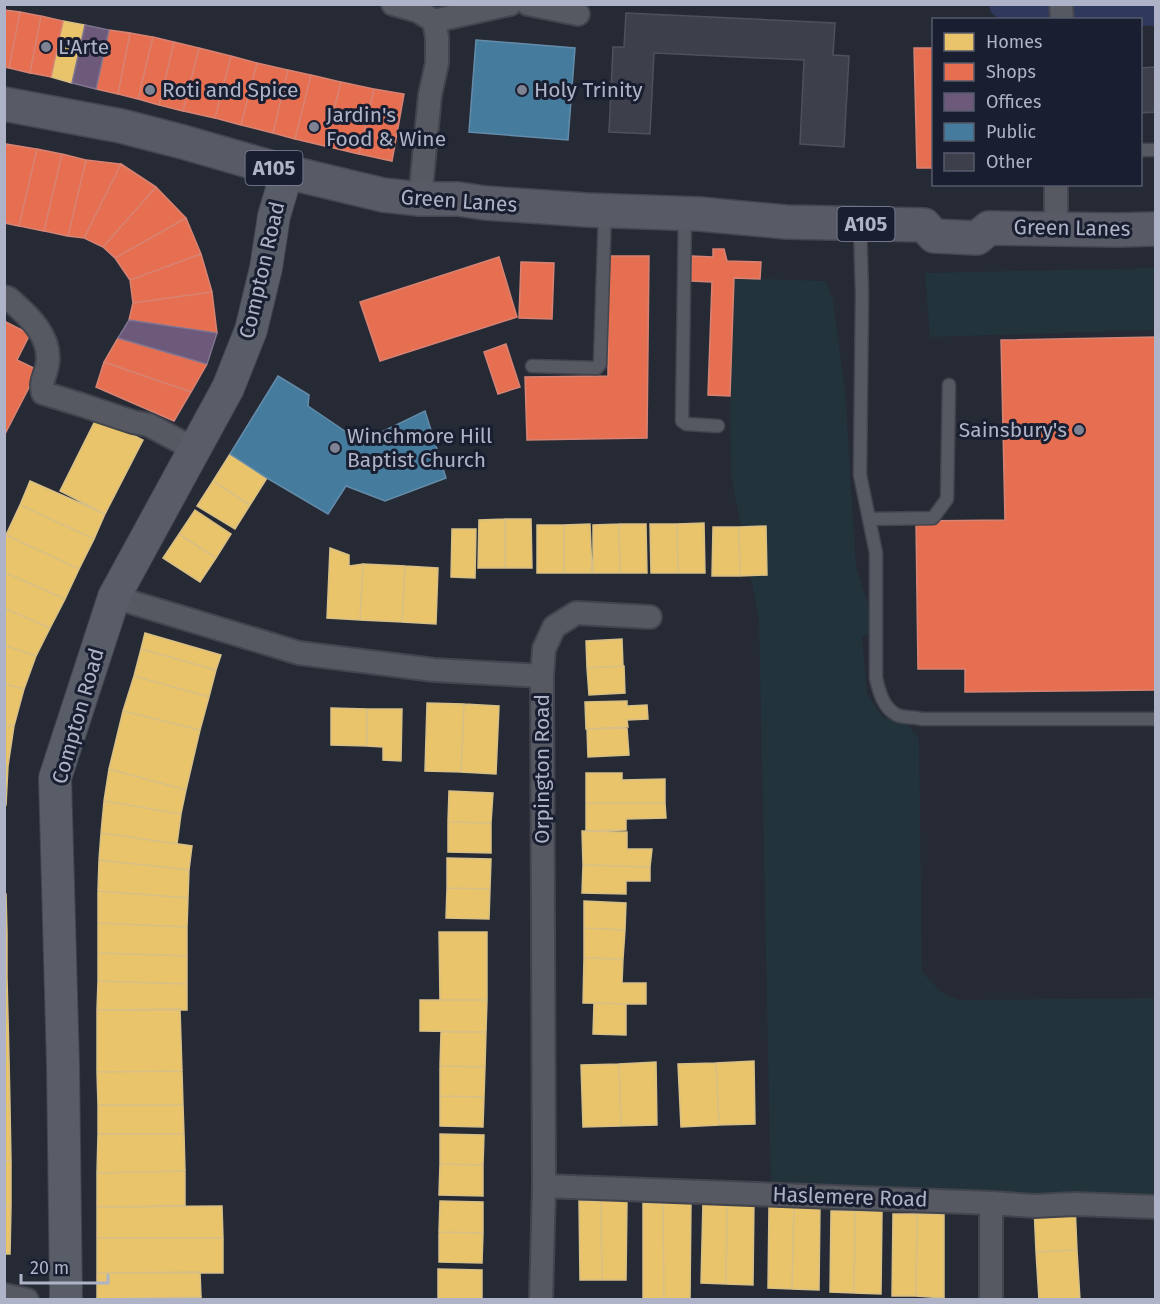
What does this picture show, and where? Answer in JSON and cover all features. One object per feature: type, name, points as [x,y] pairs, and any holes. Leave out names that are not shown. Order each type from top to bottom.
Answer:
[{"type":"main road","name":"Green Lanes","points":[[4,104],[121,126],[287,172],[383,195],[485,203],[685,213],[786,222],[924,225],[935,214],[977,214],[989,228],[1155,229]]},
{"type":"street","points":[[393,4],[418,11],[434,21],[510,4]]},
{"type":"street","points":[[538,6],[578,14]]},
{"type":"street","points":[[420,199],[430,95],[436,63],[437,37],[434,21]]},
{"type":"street","name":"Compton Road","points":[[66,1299],[63,1065],[55,778],[114,597],[228,388],[251,330],[266,268],[274,216],[287,172]]},
{"type":"street","points":[[1056,186],[1056,228]]},
{"type":"street","points":[[4,297],[29,316],[47,343],[48,364],[41,384],[43,393],[149,425],[194,449]]},
{"type":"street","name":"Orpington Road","points":[[114,597],[299,653],[434,670],[542,676],[544,1186],[541,1299]]},
{"type":"street","points":[[542,676],[544,649],[554,627],[576,614],[650,618]]},
{"type":"street","name":"Haslemere Road","points":[[544,1186],[1034,1206],[1075,1204],[1155,1207]]},
{"type":"street","points":[[991,1203],[991,1299]]},
{"type":"street","points":[[4,1295],[27,1299]]},
{"type":"lane","points":[[532,366],[597,368],[600,364],[605,210]]},
{"type":"lane","points":[[685,213],[682,421],[686,424],[718,426]]},
{"type":"lane","points":[[860,224],[862,284],[860,475],[876,553],[876,678],[880,694],[888,707],[898,715],[922,718],[1155,719]]},
{"type":"lane","points":[[869,519],[933,518],[947,499],[949,385]]},
{"type":"shaded area","points":[[1155,268],[1155,330],[930,337],[925,273]]},
{"type":"shaded area","points":[[734,278],[826,281],[833,301],[845,390],[856,567],[877,632],[862,636],[867,693],[884,719],[898,715],[919,738],[922,972],[941,992],[960,1000],[1155,998],[1155,1197],[771,1194],[759,619],[731,476],[730,396]]},
{"type":"building: Homes","points":[[63,21],[85,25],[72,83],[51,77]]},
{"type":"building: Homes","points":[[97,417],[143,440],[105,514],[60,491]]},
{"type":"building: Homes","points":[[230,454],[267,478],[250,505],[213,481]]},
{"type":"building: Homes","points":[[30,481],[105,514],[94,539],[20,505]]},
{"type":"building: Homes","points":[[213,481],[250,505],[235,529],[197,506]]},
{"type":"building: Homes","points":[[20,505],[94,539],[79,569],[6,535]]},
{"type":"building: Homes","points":[[195,510],[231,534],[216,558],[179,534]]},
{"type":"building: Homes","points":[[505,519],[531,519],[532,568],[505,568]]},
{"type":"building: Homes","points":[[505,519],[505,568],[478,568],[479,520]]},
{"type":"building: Homes","points":[[704,523],[705,573],[678,573],[677,524]]},
{"type":"building: Homes","points":[[590,524],[592,573],[564,573],[564,525]]},
{"type":"building: Homes","points":[[619,524],[646,524],[647,573],[620,573]]},
{"type":"building: Homes","points":[[619,524],[620,573],[593,573],[593,525]]},
{"type":"building: Homes","points":[[650,524],[677,524],[678,573],[651,573]]},
{"type":"building: Homes","points":[[537,525],[564,525],[564,573],[537,573]]},
{"type":"building: Homes","points":[[766,526],[767,575],[740,576],[739,527]]},
{"type":"building: Homes","points":[[713,527],[739,527],[740,576],[712,576]]},
{"type":"building: Homes","points":[[452,529],[476,529],[475,578],[451,577]]},
{"type":"building: Homes","points":[[179,534],[216,558],[200,582],[163,558]]},
{"type":"building: Homes","points":[[6,535],[79,569],[65,599],[4,572],[4,538]]},
{"type":"building: Homes","points":[[330,548],[349,555],[349,566],[363,564],[360,620],[327,618]]},
{"type":"building: Homes","points":[[363,564],[405,566],[402,622],[360,620]]},
{"type":"building: Homes","points":[[405,566],[438,568],[436,624],[402,622]]},
{"type":"building: Homes","points":[[4,572],[65,599],[50,628],[4,608]]},
{"type":"building: Homes","points":[[4,608],[50,628],[36,656],[4,645]]},
{"type":"building: Homes","points":[[145,633],[221,655],[216,670],[141,649]]},
{"type":"building: Homes","points":[[622,639],[623,666],[587,668],[586,641]]},
{"type":"building: Homes","points":[[4,645],[36,656],[24,689],[4,684]]},
{"type":"building: Homes","points":[[141,649],[216,670],[209,697],[134,676]]},
{"type":"building: Homes","points":[[624,666],[625,693],[589,695],[587,668]]},
{"type":"building: Homes","points":[[134,676],[209,697],[200,730],[123,711]]},
{"type":"building: Homes","points":[[4,684],[24,689],[14,726],[4,725]]},
{"type":"building: Homes","points":[[627,701],[627,706],[647,705],[648,719],[627,720],[628,727],[586,729],[585,702]]},
{"type":"building: Homes","points":[[427,703],[464,704],[461,772],[425,771]]},
{"type":"building: Homes","points":[[464,704],[499,706],[496,774],[461,772]]},
{"type":"building: Homes","points":[[331,708],[367,709],[367,746],[331,745]]},
{"type":"building: Homes","points":[[367,709],[402,709],[401,761],[383,760],[383,747],[367,746]]},
{"type":"building: Homes","points":[[123,711],[200,730],[186,790],[109,769]]},
{"type":"building: Homes","points":[[4,725],[14,726],[8,766],[4,766]]},
{"type":"building: Homes","points":[[627,728],[629,755],[588,757],[587,729]]},
{"type":"building: Homes","points":[[4,766],[8,766],[6,805],[4,805]]},
{"type":"building: Homes","points":[[109,769],[186,790],[181,814],[104,801]]},
{"type":"building: Homes","points":[[586,773],[622,773],[622,780],[665,779],[665,803],[586,803]]},
{"type":"building: Homes","points":[[449,791],[493,793],[491,823],[448,822]]},
{"type":"building: Homes","points":[[104,801],[181,814],[177,844],[101,833]]},
{"type":"building: Homes","points":[[586,803],[665,803],[666,818],[626,819],[626,830],[586,831]]},
{"type":"building: Homes","points":[[448,822],[491,823],[491,853],[448,852]]},
{"type":"building: Homes","points":[[582,831],[627,832],[627,849],[652,849],[650,867],[583,865]]},
{"type":"building: Homes","points":[[101,833],[192,846],[189,870],[99,860]]},
{"type":"building: Homes","points":[[447,858],[491,859],[490,889],[447,888]]},
{"type":"building: Homes","points":[[99,860],[189,870],[188,898],[98,891]]},
{"type":"building: Homes","points":[[583,865],[650,867],[650,881],[626,881],[626,894],[582,893]]},
{"type":"building: Homes","points":[[447,888],[490,889],[489,919],[446,918]]},
{"type":"building: Homes","points":[[98,891],[188,898],[187,927],[98,923]]},
{"type":"building: Homes","points":[[4,894],[6,894],[7,933],[4,933]]},
{"type":"building: Homes","points":[[584,901],[626,903],[625,930],[584,928]]},
{"type":"building: Homes","points":[[98,923],[187,927],[187,956],[98,953]]},
{"type":"building: Homes","points":[[584,928],[625,930],[623,959],[584,958]]},
{"type":"building: Homes","points":[[439,932],[487,932],[487,1000],[440,1000]]},
{"type":"building: Homes","points":[[4,933],[7,933],[7,978],[4,978]]},
{"type":"building: Homes","points":[[98,953],[187,956],[187,984],[98,981]]},
{"type":"building: Homes","points":[[584,958],[623,959],[622,983],[646,983],[646,1004],[583,1003]]},
{"type":"building: Homes","points":[[4,978],[7,978],[8,1017],[4,1018]]},
{"type":"building: Homes","points":[[98,981],[187,984],[187,1010],[97,1010]]},
{"type":"building: Homes","points":[[420,1000],[487,1000],[486,1032],[420,1031]]},
{"type":"building: Homes","points":[[594,1003],[626,1004],[626,1035],[593,1034]]},
{"type":"building: Homes","points":[[180,1009],[182,1071],[97,1072],[97,1010]]},
{"type":"building: Homes","points":[[8,1017],[9,1058],[4,1058],[4,1018]]},
{"type":"building: Homes","points":[[441,1032],[486,1032],[485,1067],[440,1066]]},
{"type":"building: Homes","points":[[4,1058],[9,1058],[10,1106],[4,1106]]},
{"type":"building: Homes","points":[[754,1061],[755,1124],[719,1125],[716,1063]]},
{"type":"building: Homes","points":[[656,1062],[657,1125],[621,1126],[619,1064]]},
{"type":"building: Homes","points":[[716,1063],[719,1125],[681,1127],[678,1064]]},
{"type":"building: Homes","points":[[619,1064],[621,1126],[583,1127],[581,1065]]},
{"type":"building: Homes","points":[[440,1066],[485,1067],[484,1097],[440,1096]]},
{"type":"building: Homes","points":[[182,1071],[183,1105],[98,1105],[97,1072]]},
{"type":"building: Homes","points":[[440,1096],[484,1097],[483,1127],[440,1126]]},
{"type":"building: Homes","points":[[98,1105],[183,1105],[184,1134],[98,1134]]},
{"type":"building: Homes","points":[[4,1106],[10,1106],[11,1161],[4,1161]]},
{"type":"building: Homes","points":[[98,1134],[184,1134],[185,1171],[97,1173]]},
{"type":"building: Homes","points":[[440,1134],[484,1135],[483,1165],[440,1164]]},
{"type":"building: Homes","points":[[4,1161],[11,1161],[11,1206],[4,1206]]},
{"type":"building: Homes","points":[[440,1164],[483,1165],[483,1196],[439,1195]]},
{"type":"building: Homes","points":[[185,1171],[185,1206],[97,1207],[97,1173]]},
{"type":"building: Homes","points":[[440,1201],[483,1202],[483,1233],[439,1232]]},
{"type":"building: Homes","points":[[579,1201],[601,1201],[602,1280],[580,1280]]},
{"type":"building: Homes","points":[[601,1201],[627,1201],[626,1280],[602,1280]]},
{"type":"building: Homes","points":[[703,1201],[727,1201],[726,1284],[701,1283]]},
{"type":"building: Homes","points":[[727,1201],[754,1201],[753,1285],[726,1284]]},
{"type":"building: Homes","points":[[691,1202],[690,1300],[664,1300],[663,1203]]},
{"type":"building: Homes","points":[[643,1203],[663,1203],[664,1300],[643,1300]]},
{"type":"building: Homes","points":[[1075,1204],[1077,1250],[1036,1252],[1034,1206]]},
{"type":"building: Homes","points":[[4,1206],[11,1206],[10,1254],[4,1254]]},
{"type":"building: Homes","points":[[222,1206],[223,1238],[97,1238],[97,1207]]},
{"type":"building: Homes","points":[[769,1206],[794,1206],[792,1289],[768,1288]]},
{"type":"building: Homes","points":[[794,1206],[820,1206],[819,1290],[792,1289]]},
{"type":"building: Homes","points":[[831,1211],[855,1211],[854,1293],[830,1292]]},
{"type":"building: Homes","points":[[855,1211],[882,1211],[881,1294],[854,1293]]},
{"type":"building: Homes","points":[[893,1214],[917,1214],[916,1296],[892,1296]]},
{"type":"building: Homes","points":[[917,1214],[944,1214],[944,1298],[916,1296]]},
{"type":"building: Homes","points":[[439,1232],[483,1233],[482,1263],[439,1262]]},
{"type":"building: Homes","points":[[97,1238],[223,1238],[223,1273],[97,1273]]},
{"type":"building: Homes","points":[[1077,1250],[1080,1300],[1039,1300],[1036,1252]]},
{"type":"building: Homes","points":[[438,1269],[482,1270],[482,1300],[438,1300]]},
{"type":"building: Homes","points":[[200,1272],[201,1297],[97,1299],[97,1273]]},
{"type":"building: Homes","points":[[201,1297],[201,1300],[97,1300],[97,1299]]},
{"type":"building: Shops","points":[[4,10],[20,12],[9,68],[4,67]]},
{"type":"building: Shops","points":[[20,12],[41,16],[30,73],[9,68]]},
{"type":"building: Shops","name":"L'Arte","points":[[41,16],[63,21],[51,77],[30,73]]},
{"type":"building: Shops","points":[[109,30],[130,33],[118,94],[96,89]]},
{"type":"building: Shops","points":[[130,33],[153,37],[138,99],[118,94]]},
{"type":"building: Shops","points":[[153,37],[174,42],[159,105],[138,99]]},
{"type":"building: Shops","points":[[174,42],[199,48],[183,111],[159,105]]},
{"type":"building: Shops","points":[[199,48],[231,56],[215,118],[183,111]]},
{"type":"building: Shops","points":[[914,48],[932,48],[932,168],[917,168]]},
{"type":"building: Shops","points":[[231,56],[257,63],[241,125],[215,118]]},
{"type":"building: Shops","points":[[257,63],[288,70],[273,133],[241,125]]},
{"type":"building: Shops","points":[[288,70],[311,75],[295,139],[273,133]]},
{"type":"building: Shops","points":[[311,75],[341,82],[325,146],[295,139]]},
{"type":"building: Shops","points":[[341,82],[374,89],[359,154],[325,146]]},
{"type":"building: Shops","points":[[374,89],[404,94],[392,161],[359,154]]},
{"type":"building: Shops","points":[[6,144],[37,149],[19,226],[4,223]]},
{"type":"building: Shops","points":[[37,149],[62,154],[44,231],[19,226]]},
{"type":"building: Shops","points":[[62,154],[86,160],[68,236],[44,231]]},
{"type":"building: Shops","points":[[86,160],[121,164],[84,238],[68,236]]},
{"type":"building: Shops","points":[[121,164],[156,187],[103,247],[84,238]]},
{"type":"building: Shops","points":[[156,187],[186,218],[115,258],[103,247]]},
{"type":"building: Shops","points":[[186,218],[201,254],[130,280],[115,258]]},
{"type":"building: Shops","points":[[713,249],[724,249],[727,261],[761,262],[760,279],[734,278],[730,396],[708,395],[712,282],[691,281],[692,256],[713,257]]},
{"type":"building: Shops","points":[[201,254],[212,292],[133,303],[130,280]]},
{"type":"building: Shops","points":[[608,256],[649,256],[647,438],[527,440],[525,377],[608,376]]},
{"type":"building: Shops","points":[[499,257],[517,317],[380,361],[360,302]]},
{"type":"building: Shops","points":[[521,262],[554,263],[552,319],[519,318]]},
{"type":"building: Shops","points":[[212,292],[217,333],[129,320],[133,303]]},
{"type":"building: Shops","points":[[4,321],[30,334],[17,360],[38,370],[4,436]]},
{"type":"building: Shops","name":"Sainsbury's","points":[[1156,337],[1156,690],[965,692],[965,669],[918,669],[916,521],[1005,520],[1001,340]]},
{"type":"building: Shops","points":[[118,338],[207,364],[191,392],[104,362]]},
{"type":"building: Shops","points":[[506,344],[520,387],[498,394],[484,352]]},
{"type":"building: Shops","points":[[104,362],[191,392],[174,421],[96,387]]},
{"type":"building: Offices","points":[[85,25],[109,30],[96,89],[72,83]]},
{"type":"building: Offices","points":[[129,320],[217,333],[207,364],[118,338]]},
{"type":"building: Public","name":"Holy Trinity","points":[[476,40],[575,48],[568,140],[469,132]]},
{"type":"building: Public","name":"Winchmore Hill Baptist Church","points":[[278,376],[309,395],[308,406],[361,442],[425,411],[446,478],[385,501],[346,486],[328,514],[267,478],[230,454]]},
{"type":"building: Other","points":[[626,13],[835,23],[833,55],[849,56],[844,147],[800,144],[804,60],[654,53],[650,134],[609,132],[613,47],[624,47]]},
{"type":"building: Other","points":[[1156,67],[1156,112],[1142,113],[1142,68]]},
{"type":"waterway","points":[[1004,4],[1013,8],[1156,11]]},
{"type":"place","name":"L'Arte","points":[[46,47]]},
{"type":"place","name":"Roti and Spice","points":[[150,90]]},
{"type":"place","name":"Holy Trinity","points":[[522,90]]},
{"type":"place","name":"Jardin's Food & Wine","points":[[314,127]]},
{"type":"place","name":"Sainsbury's","points":[[1079,430]]},
{"type":"place","name":"Winchmore Hill Baptist Church","points":[[335,448]]}]
